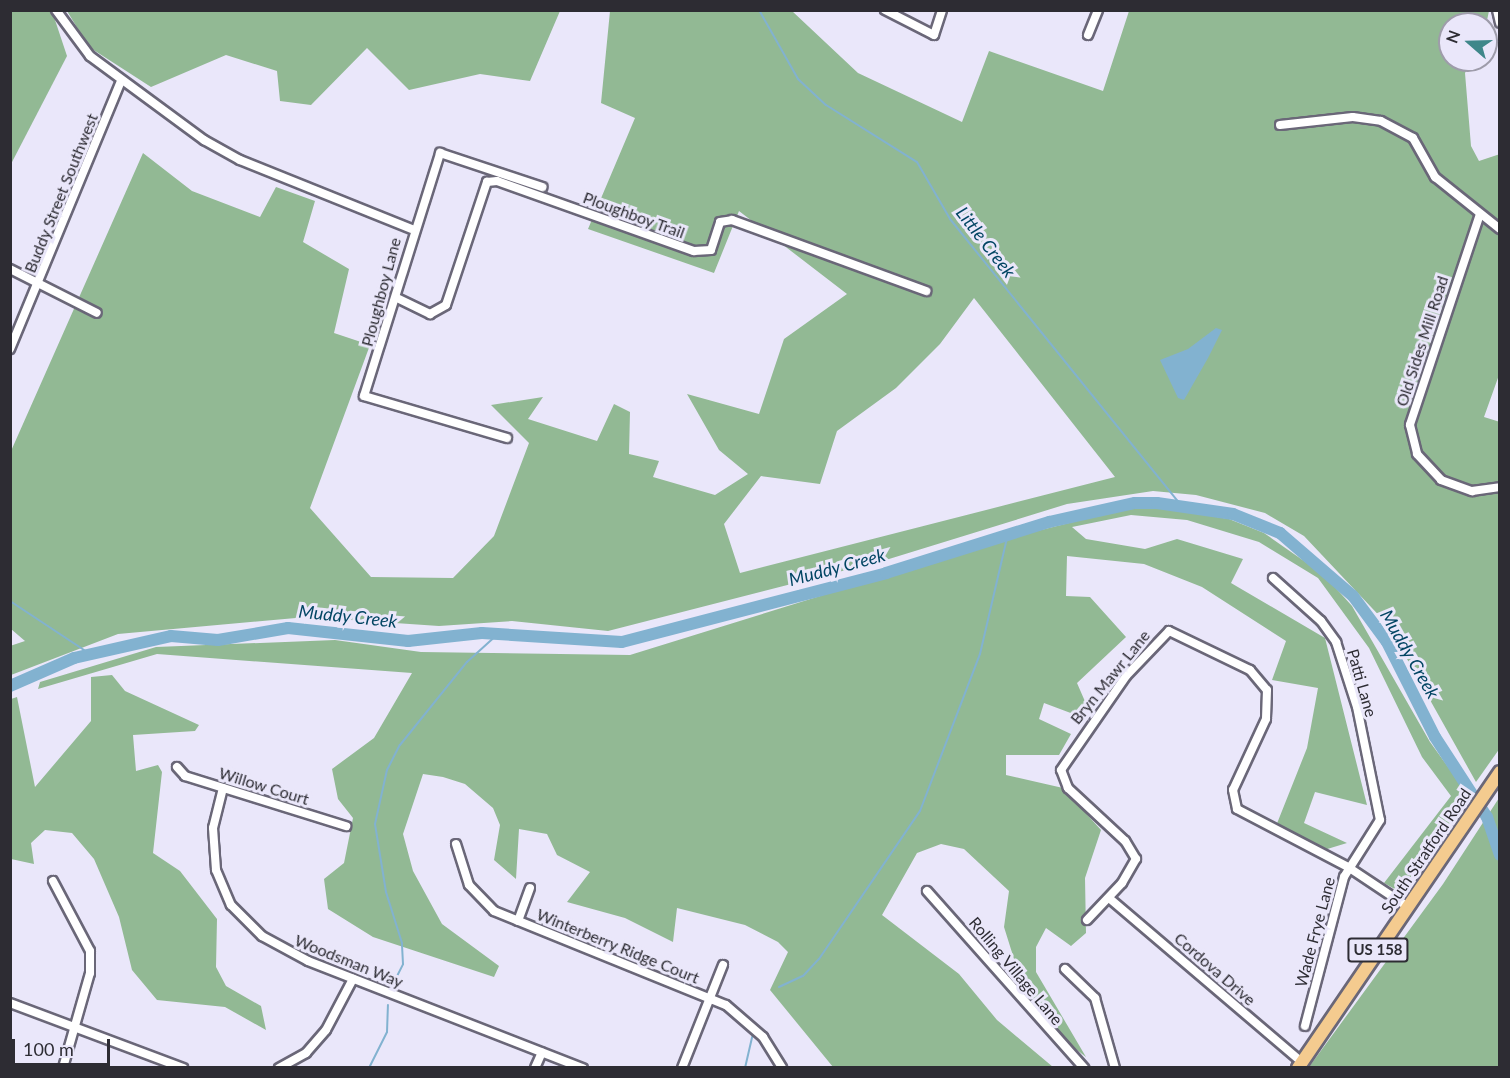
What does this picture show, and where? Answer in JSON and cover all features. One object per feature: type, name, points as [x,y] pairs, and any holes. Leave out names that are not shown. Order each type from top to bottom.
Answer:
[{"type":"main road","name":"South Stratford Road","points":[[1300,1065],[1500,772]]},
{"type":"street","name":"Ploughboy Lane","points":[[56,10],[79,45],[121,81],[240,160],[412,229],[397,298],[364,396],[507,438]]},
{"type":"street","points":[[885,10],[934,35],[942,10]]},
{"type":"street","points":[[1088,34],[1098,10]]},
{"type":"street","points":[[1497,10],[1500,24]]},
{"type":"street","name":"Buddy Street Southwest","points":[[10,349],[121,81]]},
{"type":"street","points":[[1280,125],[1353,117],[1381,121],[1417,142],[1435,177],[1500,229]]},
{"type":"street","points":[[412,229],[440,153],[542,187]]},
{"type":"street","name":"Ploughboy Trail","points":[[397,298],[429,314],[446,305],[487,182],[497,181],[694,251],[711,250],[720,222],[732,220],[926,291]]},
{"type":"street","name":"Old Sides Mill Road","points":[[1480,214],[1410,425],[1417,454],[1441,480],[1472,491],[1500,487]]},
{"type":"street","points":[[10,269],[39,281],[97,313]]},
{"type":"street","name":"Patti Lane","points":[[1273,578],[1321,621],[1336,642],[1357,707],[1380,820]]},
{"type":"street","name":"Bryn Mawr Lane","points":[[1087,920],[1109,898],[1134,865],[1134,854],[1068,788],[1062,770],[1126,676],[1169,631],[1250,670],[1267,690],[1268,710],[1233,790],[1235,807],[1348,867],[1407,908]]},
{"type":"street","name":"Willow Court","points":[[177,766],[184,776],[346,826]]},
{"type":"street","name":"Woodsman Way","points":[[223,788],[213,843],[219,880],[231,905],[276,946],[583,1068]]},
{"type":"street","name":"Wade Frye Lane","points":[[1305,1026],[1348,867],[1380,820]]},
{"type":"street","name":"Winterberry Ridge Court","points":[[456,843],[465,877],[478,897],[518,921],[710,997],[746,1019],[783,1068]]},
{"type":"street","points":[[53,881],[90,951],[77,1029],[63,1068]]},
{"type":"street","points":[[518,921],[530,888]]},
{"type":"street","name":"Rolling Village Lane","points":[[927,891],[1084,1068]]},
{"type":"street","name":"Cordova Drive","points":[[1109,898],[1300,1065]]},
{"type":"street","points":[[682,1068],[723,965]]},
{"type":"street","points":[[1065,969],[1095,998],[1114,1065],[1123,1068]]},
{"type":"street","points":[[279,1068],[306,1053],[326,1030],[353,978]]},
{"type":"street","points":[[10,1003],[183,1068]]},
{"type":"street","points":[[535,1068],[542,1052]]},
{"type":"green space","points":[[11,10],[52,11],[67,56],[11,164]]},
{"type":"green space","points":[[67,11],[560,11],[530,81],[480,74],[409,90],[367,48],[311,105],[280,101],[277,71],[226,55],[151,87],[89,47]]},
{"type":"green space","points":[[610,11],[792,11],[858,73],[962,122],[989,51],[1103,91],[1129,11],[1489,11],[1438,12],[1438,72],[1466,72],[1471,146],[1479,161],[1500,154],[1499,375],[1484,417],[1500,422],[1500,748],[1476,782],[1388,625],[1304,536],[1265,513],[1196,495],[1153,491],[1067,504],[889,559],[608,631],[512,621],[439,626],[307,617],[118,634],[11,675],[10,646],[25,641],[11,629],[11,451],[143,153],[192,191],[260,217],[276,187],[315,201],[303,242],[349,269],[334,333],[370,345],[310,508],[371,577],[453,578],[494,536],[529,443],[491,405],[543,397],[528,419],[597,441],[614,404],[630,412],[629,454],[659,461],[653,477],[715,495],[748,474],[719,450],[687,394],[759,414],[784,339],[847,294],[739,211],[714,273],[588,229],[635,118],[601,103]],"holes":[[[974,298],[1115,477],[740,573],[724,524],[761,476],[820,484],[837,431],[896,388],[940,344]]]},
{"type":"green space","points":[[1141,505],[1229,519],[1264,533],[1324,575],[1352,606],[1430,742],[1469,796],[1400,892],[1384,883],[1451,796],[1422,757],[1369,648],[1318,578],[1259,542],[1187,520],[1131,515],[1072,527],[1086,539],[1145,549],[1177,539],[1243,559],[1231,583],[1325,638],[1367,805],[1315,792],[1304,823],[1347,843],[1324,850],[1276,826],[1307,748],[1318,688],[1272,680],[1286,641],[1202,587],[1144,564],[1067,556],[1066,596],[1090,597],[1126,637],[1077,683],[1087,706],[1076,715],[1044,703],[1039,719],[1071,734],[1059,755],[1006,755],[1006,775],[1063,788],[1101,830],[1085,878],[1086,933],[1071,946],[1046,928],[1036,947],[1036,972],[1086,1057],[1054,1032],[1025,994],[1004,927],[1009,891],[964,849],[941,844],[917,853],[882,915],[959,974],[997,1020],[1053,1067],[833,1067],[770,990],[788,952],[778,942],[745,925],[677,908],[673,942],[625,918],[567,902],[590,872],[557,855],[547,834],[519,829],[516,879],[494,860],[500,825],[493,808],[465,784],[443,777],[423,774],[403,834],[413,871],[442,924],[499,966],[494,977],[373,937],[328,909],[324,879],[344,863],[353,818],[338,799],[332,769],[374,738],[412,673],[157,654],[38,689],[40,682],[156,647],[335,640],[421,652],[630,655],[1001,540]]},
{"type":"green space","points":[[112,675],[125,691],[199,725],[195,731],[133,735],[136,771],[158,765],[162,772],[153,853],[180,871],[217,919],[216,967],[226,986],[261,1006],[266,1030],[225,1007],[157,1000],[132,970],[119,917],[94,859],[72,833],[45,830],[31,843],[34,864],[11,859],[11,699],[17,697],[35,787],[91,721],[91,677]]},
{"type":"green space","points":[[1499,798],[1499,1067],[1309,1067],[1443,884]]},
{"type":"water","points":[[1216,328],[1222,330],[1208,358],[1184,400],[1178,398],[1160,360],[1188,349]]},
{"type":"waterway","name":"Little Creek","points":[[759,10],[798,79],[826,105],[917,162],[950,219],[1183,508]]},
{"type":"waterway","name":"Muddy Creek","points":[[10,686],[74,658],[171,636],[218,640],[288,628],[408,641],[482,633],[622,642],[886,573],[1049,522],[1135,503],[1157,503],[1233,514],[1280,533],[1353,596],[1387,642],[1435,737],[1487,817],[1500,855]]},
{"type":"waterway","points":[[779,987],[803,976],[819,959],[920,811],[980,654],[1008,534]]},
{"type":"waterway","points":[[10,601],[90,654]]},
{"type":"waterway","points":[[393,984],[403,964],[402,943],[386,892],[375,824],[387,770],[400,745],[467,662],[498,634]]},
{"type":"waterway","points":[[369,1068],[387,1032],[388,1005]]},
{"type":"waterway","points":[[745,1068],[752,1037]]}]
